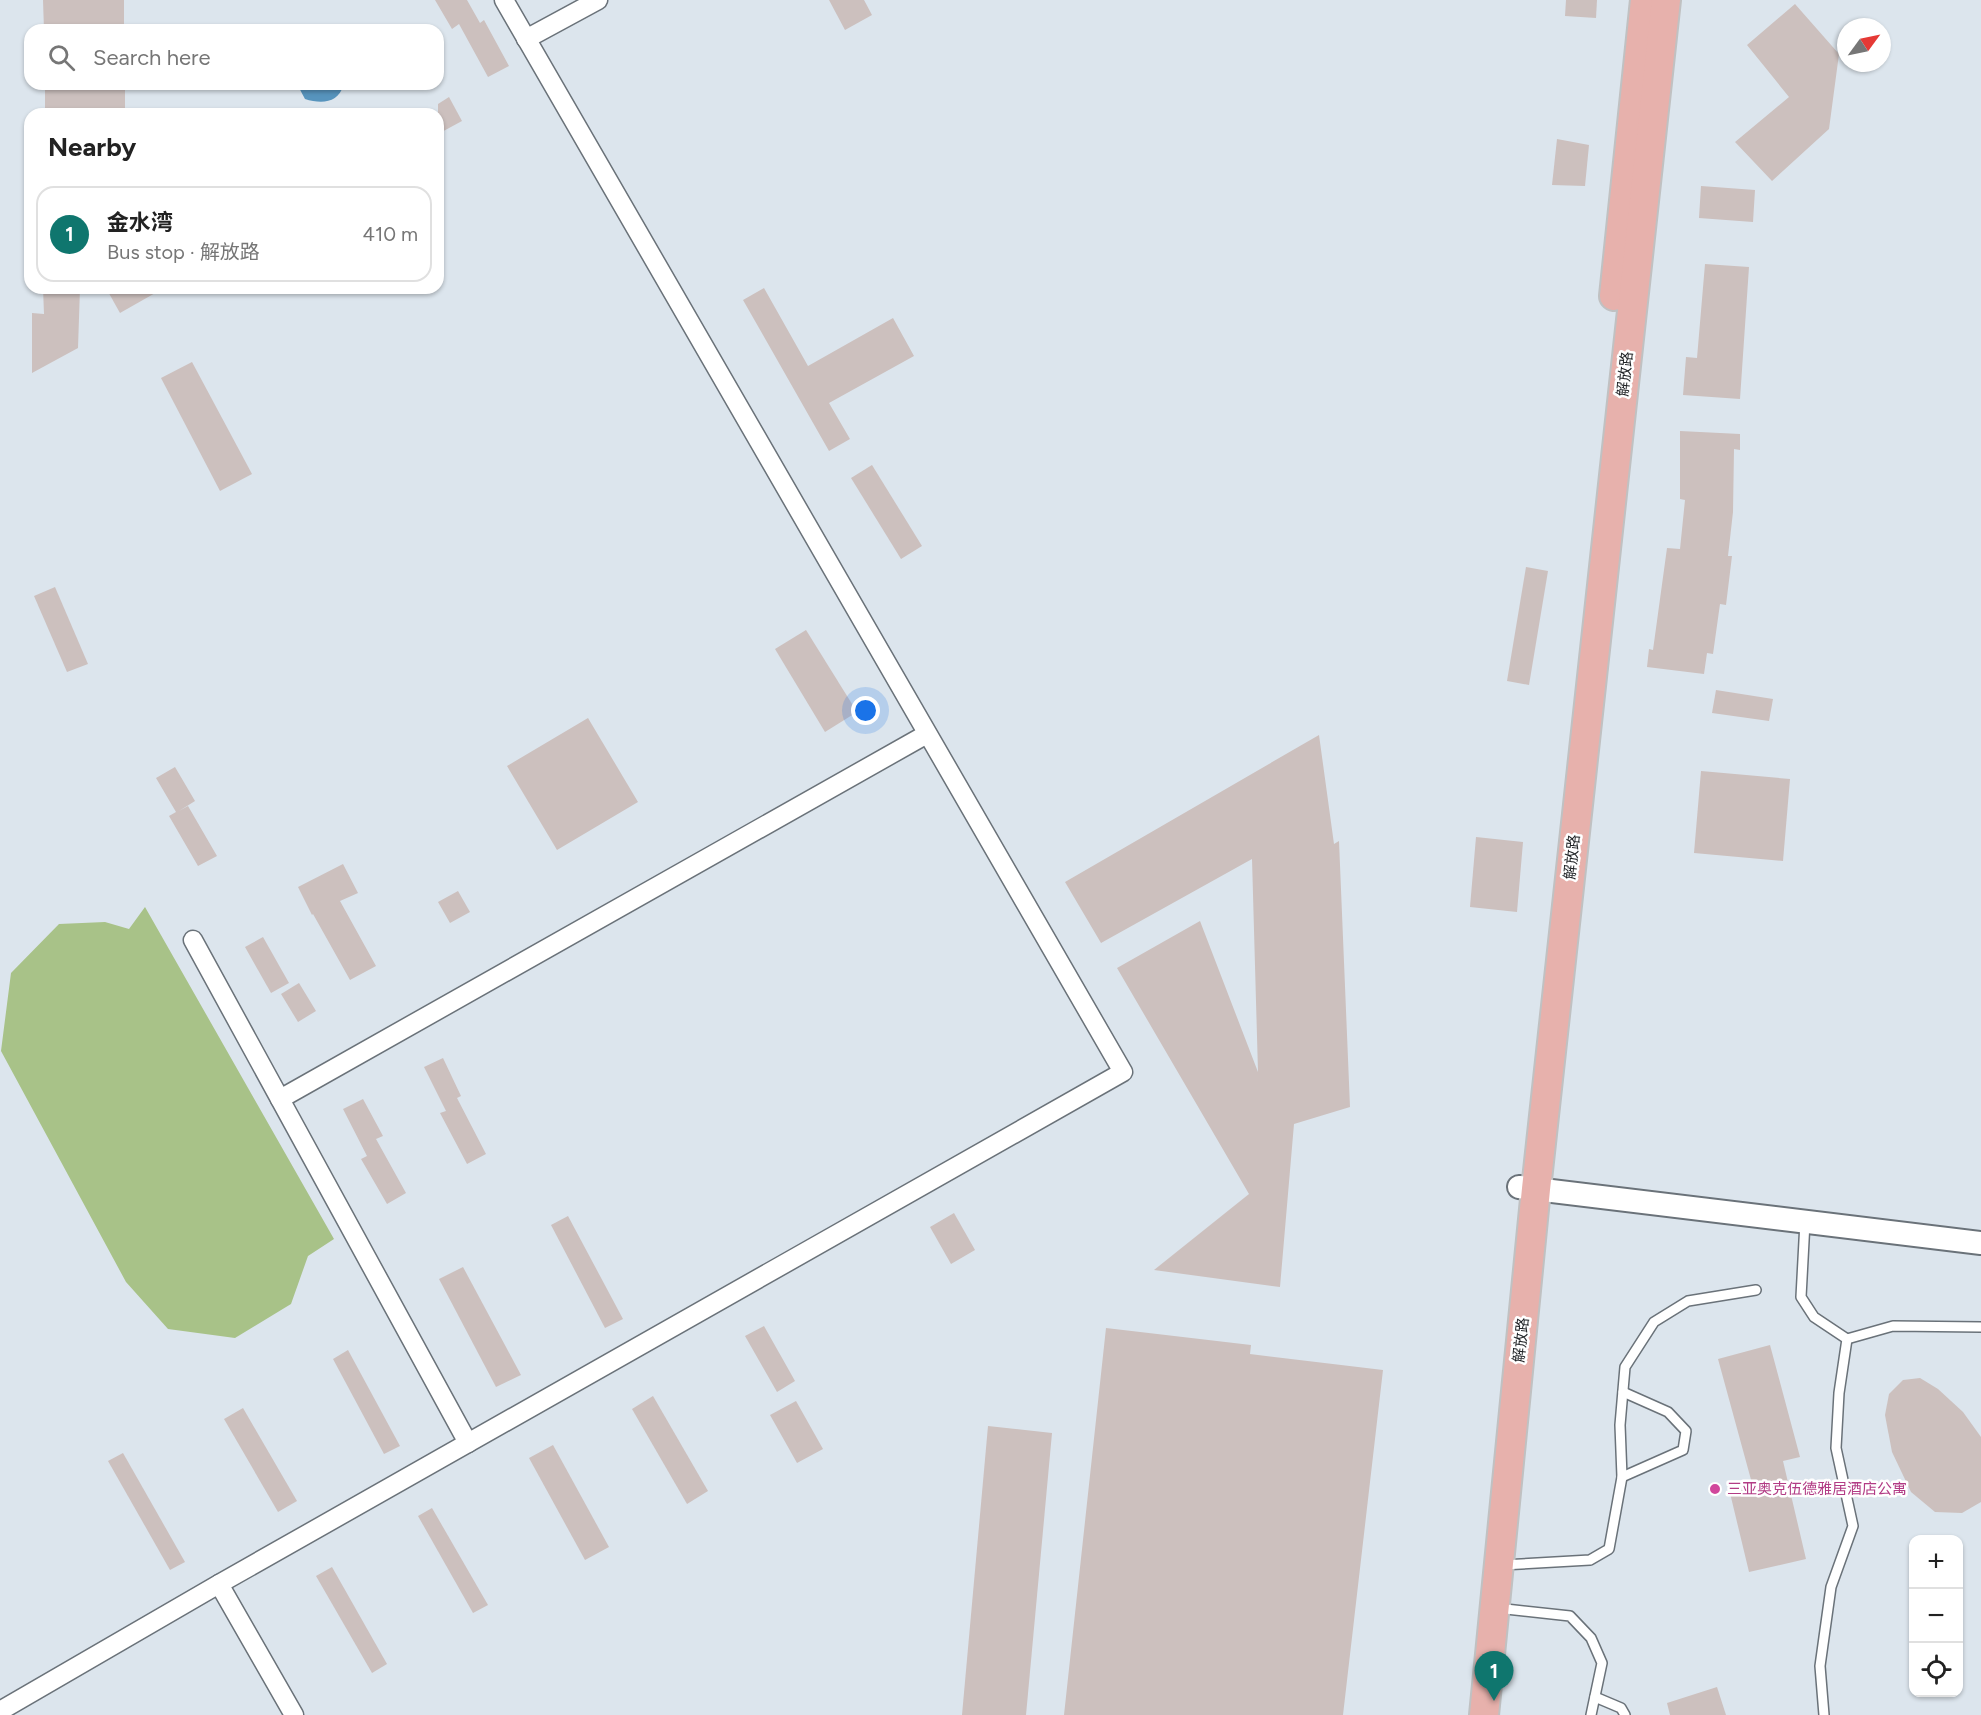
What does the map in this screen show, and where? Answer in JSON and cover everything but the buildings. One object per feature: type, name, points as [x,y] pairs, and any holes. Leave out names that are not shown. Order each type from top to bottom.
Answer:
[{"type":"main road","points":[[1469,1715],[1527,1188],[1646,0]]},
{"type":"main road","name":"解放路","points":[[1484,1715],[1527,1188],[1666,0]]},
{"type":"street","points":[[0,1711],[219,1584],[1123,1072],[504,0]]},
{"type":"street","points":[[526,39],[598,0]]},
{"type":"street","points":[[280,1100],[927,734]]},
{"type":"street","points":[[193,939],[468,1443]]},
{"type":"street","points":[[1527,1188],[1981,1243]]},
{"type":"street","points":[[219,1584],[294,1715]]},
{"type":"lane","points":[[1805,1222],[1801,1297],[1814,1317],[1847,1339],[1893,1326],[1981,1327]]},
{"type":"lane","points":[[1498,1565],[1590,1560],[1609,1550],[1622,1478],[1620,1425],[1625,1367],[1654,1322],[1688,1301],[1756,1290]]},
{"type":"lane","points":[[1824,1715],[1820,1666],[1831,1587],[1853,1526],[1836,1448],[1839,1393],[1847,1339]]},
{"type":"lane","points":[[1622,1478],[1683,1450],[1686,1431],[1668,1412],[1623,1392]]},
{"type":"lane","points":[[1494,1608],[1570,1616],[1591,1638],[1602,1663],[1591,1715]]},
{"type":"lane","points":[[1595,1697],[1621,1708],[1625,1715]]},
{"type":"green space","points":[[145,907],[334,1239],[308,1256],[291,1304],[235,1338],[168,1329],[126,1282],[1,1051],[11,973],[59,924],[105,922],[129,929]]},
{"type":"water","points":[[300,90],[341,90],[328,101],[317,102],[305,99]]},
{"type":"place","name":"三亚奥克伍德雅居酒店公寓","points":[[1715,1489]]},
{"type":"place","name":"金水湾","points":[[1494,1701]]}]
